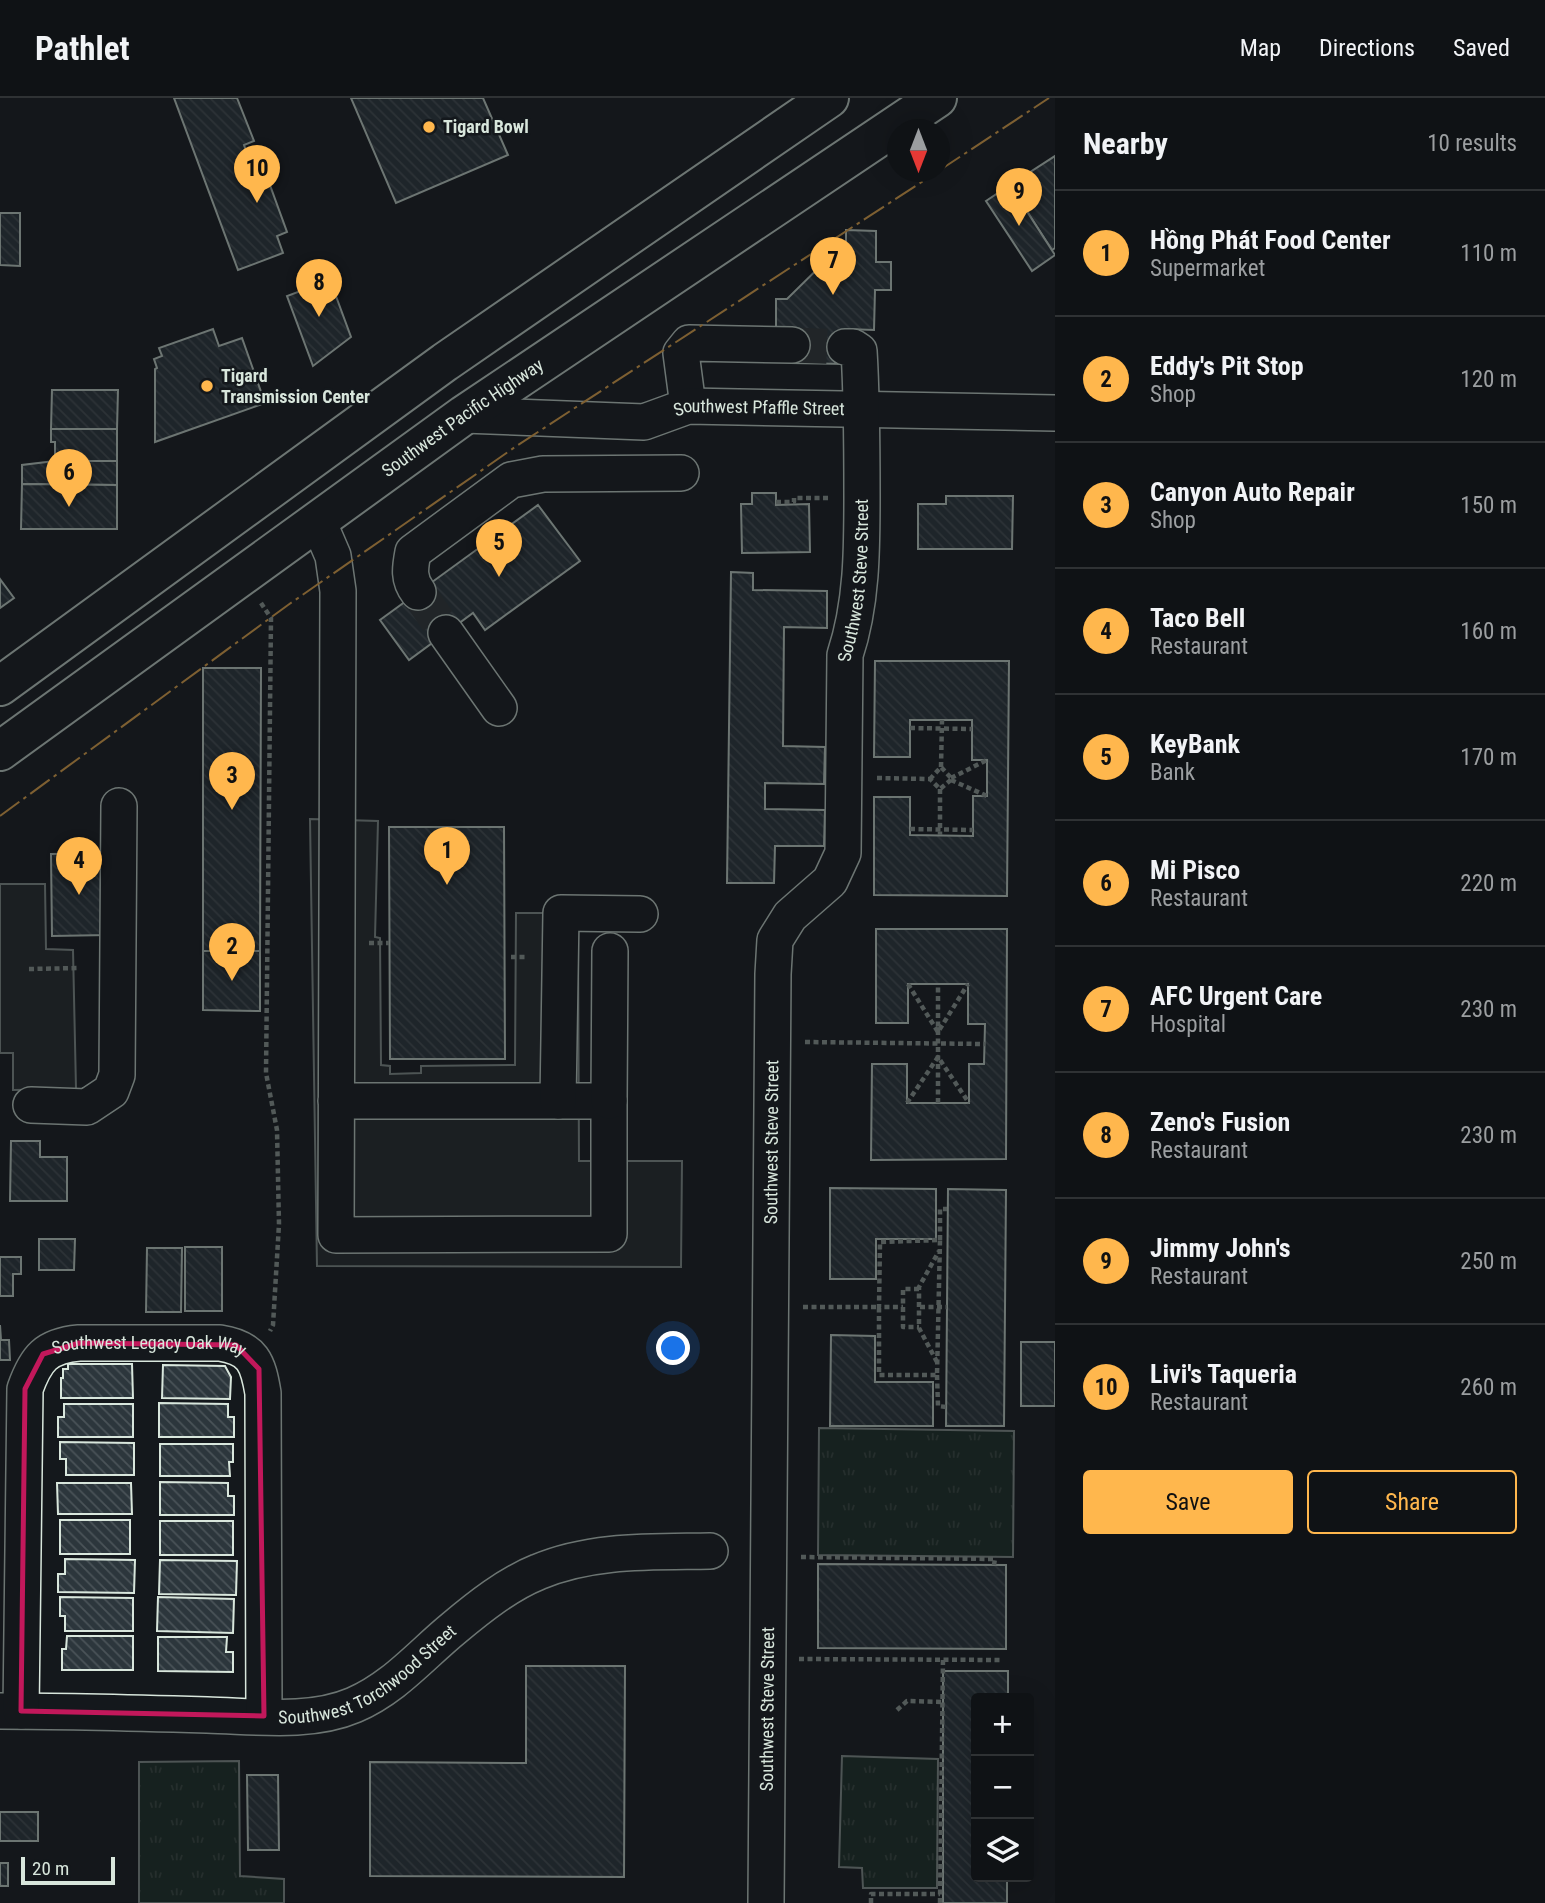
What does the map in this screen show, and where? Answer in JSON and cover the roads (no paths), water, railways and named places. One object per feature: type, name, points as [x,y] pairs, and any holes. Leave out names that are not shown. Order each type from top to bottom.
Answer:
[{"type":"highway","points":[[0,686],[445,362],[829,98]]},
{"type":"highway","name":"Southwest Pacific Highway","points":[[0,751],[464,415],[937,98]]},
{"type":"street","points":[[688,406],[681,354],[689,343],[792,345]]},
{"type":"street","name":"Southwest Steve Street","points":[[766,1903],[773,974],[775,940],[790,916],[830,881],[843,853],[845,655],[854,629],[858,599],[863,408],[859,351],[853,347],[845,347]]},
{"type":"street","name":"Southwest Pfaffle Street","points":[[464,415],[644,422],[688,406],[1055,413]]},
{"type":"street","points":[[418,592],[411,583],[413,552],[511,480],[543,474],[681,473]]},
{"type":"street","points":[[318,521],[333,556],[338,591],[336,1235],[609,1234],[610,951]]},
{"type":"street","points":[[446,633],[499,708]]},
{"type":"street","points":[[32,1105],[87,1107],[111,1091],[117,1075],[119,806]]},
{"type":"street","points":[[558,1101],[561,913],[640,914]]},
{"type":"street","points":[[335,1101],[609,1101]]},
{"type":"street","name":"Southwest Legacy Oak Way","points":[[10,1711],[26,1389],[31,1372],[43,1354],[61,1345],[220,1343],[236,1345],[250,1354],[259,1369],[263,1393],[264,1716]]},
{"type":"street","name":"Southwest Torchwood Street","points":[[10,1711],[314,1715],[353,1706],[391,1685],[456,1626],[503,1592],[537,1572],[582,1558],[630,1552],[710,1551]]},
{"type":"tunnel","points":[[792,345],[845,347]]},
{"type":"tunnel","points":[[418,592],[446,633]]},
{"type":"place","name":"Tigard Bowl","points":[[429,127]]},
{"type":"place","name":"Livi's Taqueria","points":[[257,203]]},
{"type":"place","name":"Jimmy John's","points":[[1019,226]]},
{"type":"place","name":"AFC Urgent Care","points":[[833,295]]},
{"type":"place","name":"Zeno's Fusion","points":[[319,317]]},
{"type":"place","name":"Tigard Transmission Center","points":[[207,386]]},
{"type":"place","name":"Mi Pisco","points":[[69,507]]},
{"type":"place","name":"KeyBank","points":[[499,577]]},
{"type":"place","name":"Canyon Auto Repair","points":[[232,810]]},
{"type":"place","name":"Hồng Phát Food Center","points":[[447,885]]},
{"type":"place","name":"Taco Bell","points":[[79,895]]},
{"type":"place","name":"Eddy's Pit Stop","points":[[232,981]]}]
